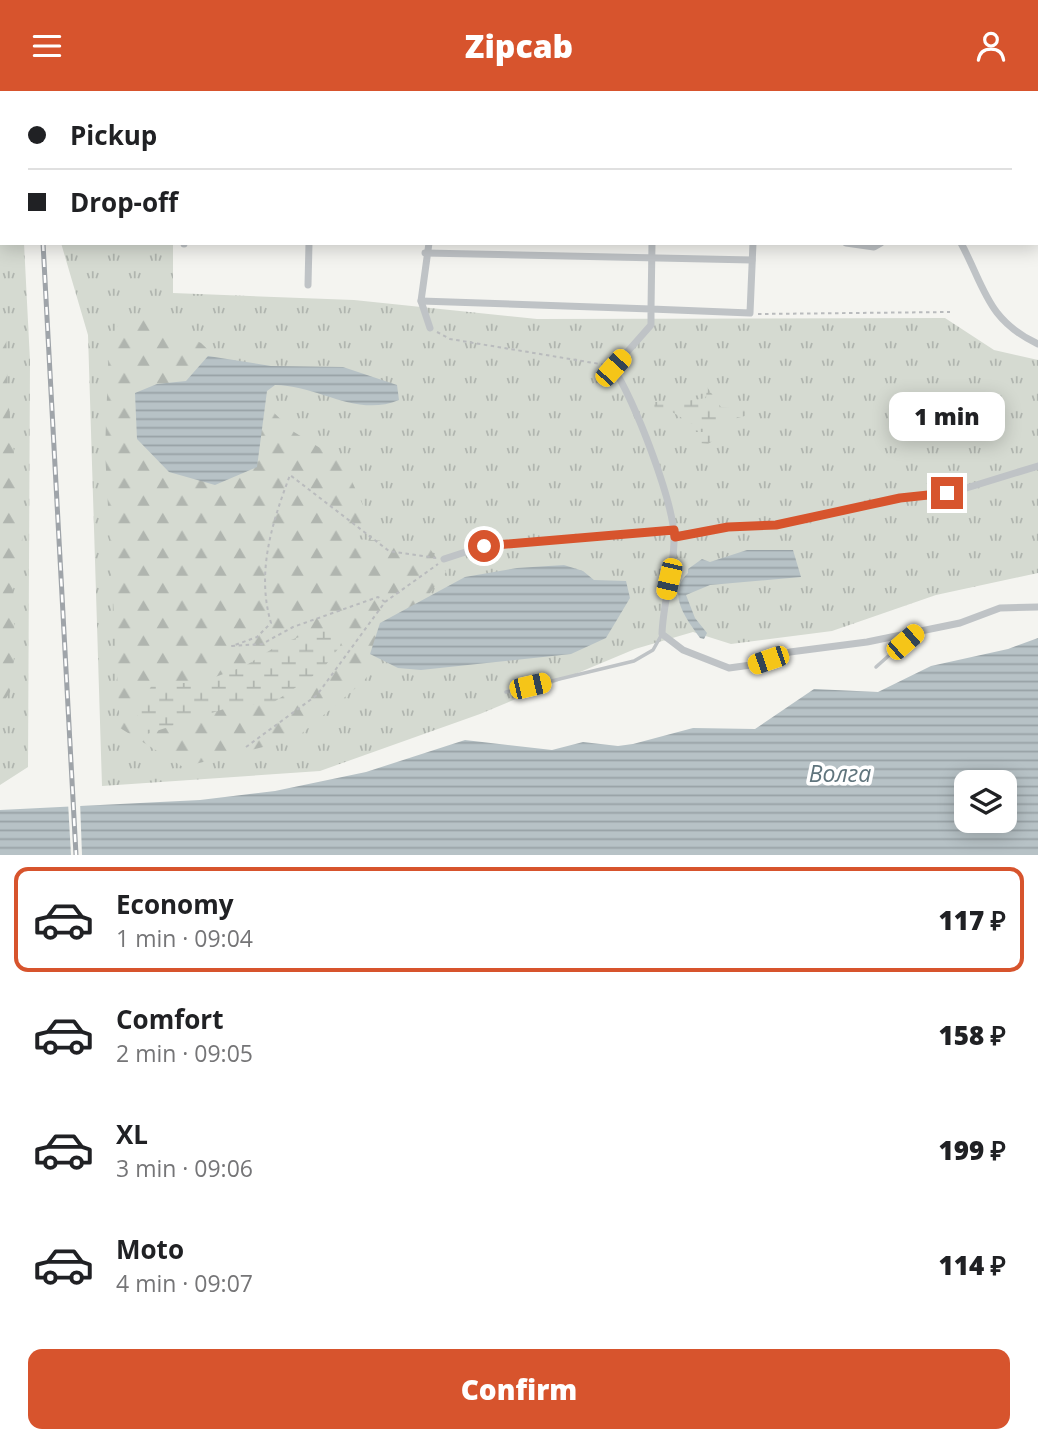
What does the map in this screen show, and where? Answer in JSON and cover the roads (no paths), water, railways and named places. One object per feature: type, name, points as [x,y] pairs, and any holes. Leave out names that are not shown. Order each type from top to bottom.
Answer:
[{"type":"street","points":[[308,285],[309,245]]},
{"type":"street","points":[[428,245],[425,253],[421,301],[430,328]]},
{"type":"street","points":[[652,245],[651,325],[613,368],[654,462],[674,533],[662,634],[683,650],[729,668],[751,665],[790,652],[867,642],[919,629],[960,623],[1000,608],[1038,607]]},
{"type":"street","points":[[421,301],[750,313],[753,245]]},
{"type":"street","points":[[860,245],[878,245]]},
{"type":"street","points":[[962,245],[986,300],[998,317],[1038,344]]},
{"type":"street","points":[[425,253],[651,260],[665,257],[752,260]]},
{"type":"street","points":[[444,559],[484,546],[776,525],[900,498],[947,493],[1038,465]]},
{"type":"lane","points":[[876,667],[919,629]]},
{"type":"lane","points":[[506,692],[634,661],[653,650],[662,634]]},
{"type":"water","points":[[208,356],[271,366],[343,367],[397,385],[399,400],[383,405],[368,405],[291,386],[275,385],[267,391],[257,467],[215,485],[169,472],[137,439],[135,393],[157,384],[186,381]]},
{"type":"water","points":[[747,550],[793,550],[801,577],[710,585],[686,595],[695,618],[707,633],[704,639],[700,638],[684,614],[678,598],[688,569],[702,559],[710,562]]},
{"type":"water","points":[[564,565],[583,571],[594,580],[626,581],[630,598],[606,638],[571,654],[421,670],[398,668],[370,654],[380,623],[465,577],[517,568]]},
{"type":"water","name":"Волга","points":[[1038,638],[1038,855],[0,855],[0,810],[200,800],[275,791],[366,772],[465,740],[552,750],[583,742],[618,746],[633,744],[693,728],[755,729],[814,689],[878,692],[931,666],[1008,649]]},
{"type":"railway","points":[[43,245],[76,855]]}]
